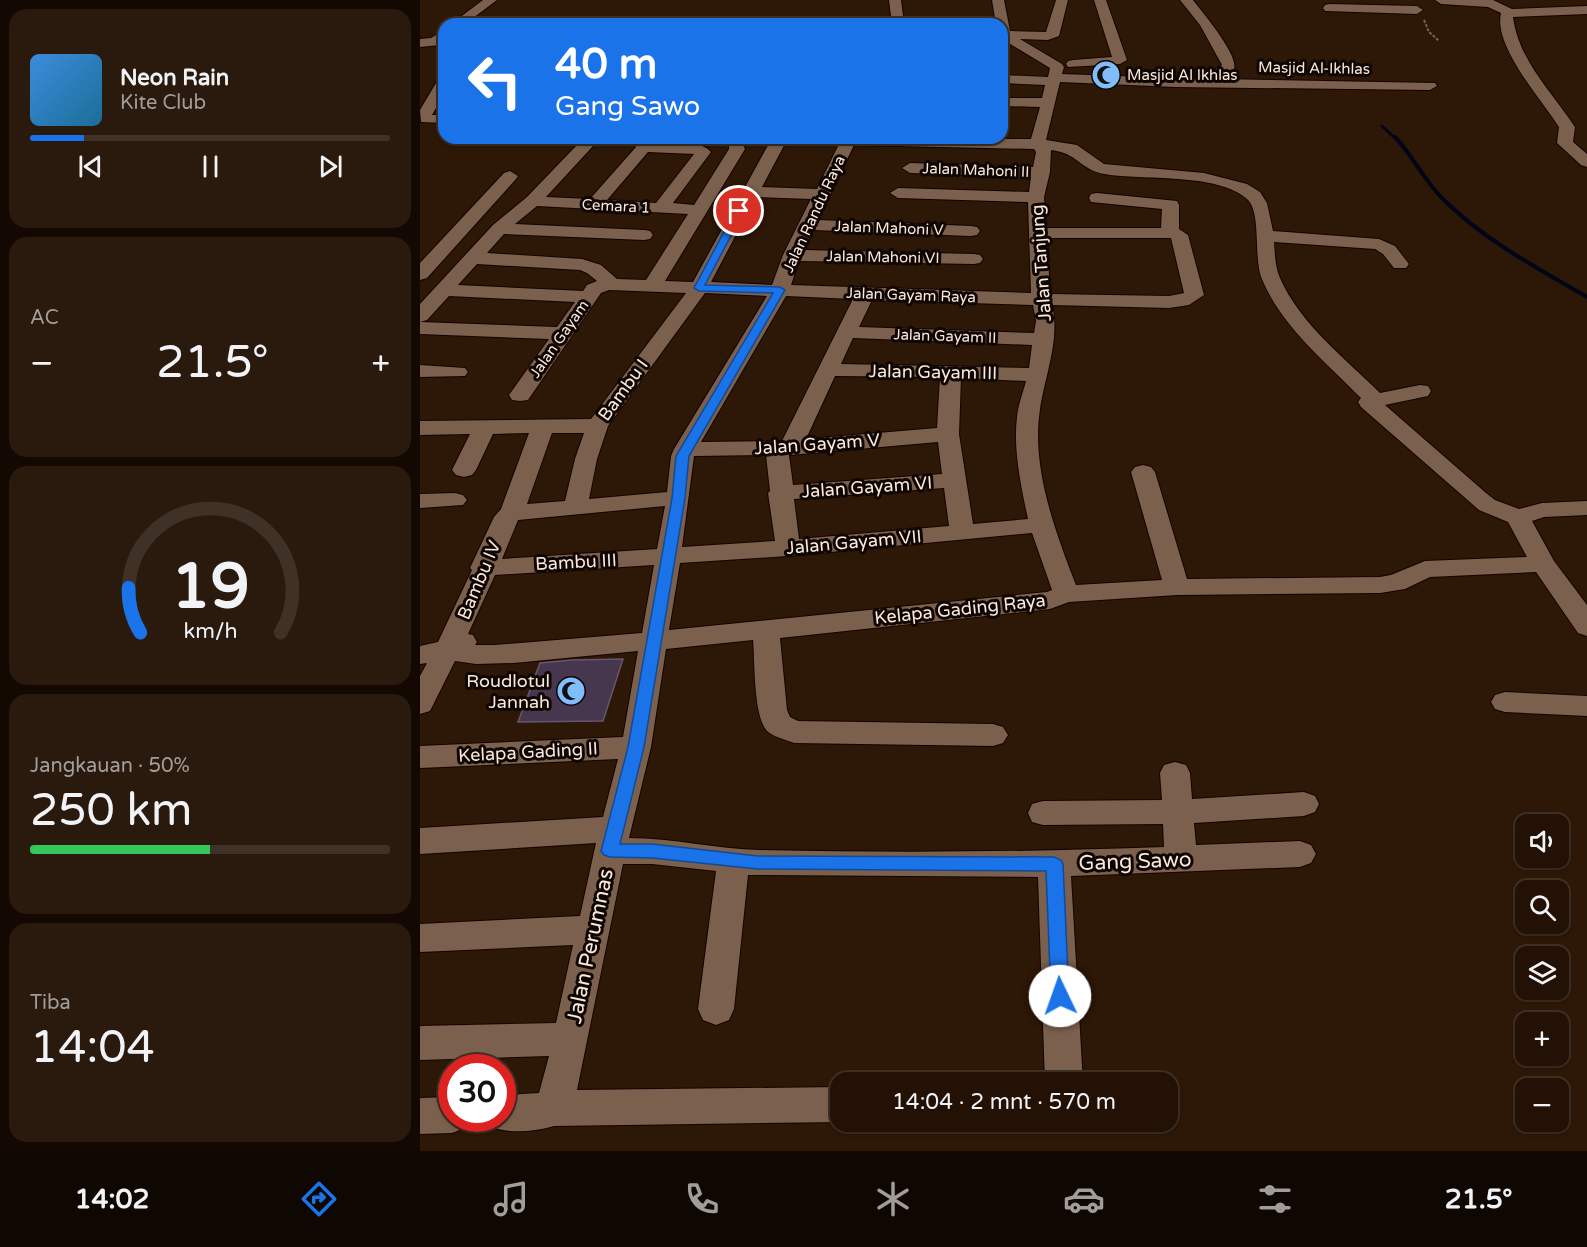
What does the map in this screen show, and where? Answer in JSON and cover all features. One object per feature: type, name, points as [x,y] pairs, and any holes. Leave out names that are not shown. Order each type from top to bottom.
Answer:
[{"type":"street","points":[[466,18],[491,0]]},
{"type":"street","points":[[895,0],[897,18]]},
{"type":"street","points":[[998,0],[1001,18]]},
{"type":"street","points":[[1008,35],[1048,36],[1054,33],[1059,4],[1062,0]]},
{"type":"street","points":[[1008,79],[1054,74],[1119,61],[1100,0]]},
{"type":"street","points":[[1186,0],[1206,24],[1228,61],[1229,66],[1203,83]]},
{"type":"street","points":[[1407,0],[1418,12]]},
{"type":"street","points":[[1441,0],[1490,3],[1509,12],[1587,10]]},
{"type":"street","points":[[1329,8],[1418,12]]},
{"type":"street","points":[[1509,12],[1506,15],[1508,39],[1567,127],[1564,143],[1587,162]]},
{"type":"street","points":[[423,49],[438,39]]},
{"type":"street","points":[[1008,39],[1054,74]]},
{"type":"street","points":[[1038,143],[1054,74]]},
{"type":"street","name":"Masjid Al-Ikhlas","points":[[1054,74],[1203,83],[1430,86]]},
{"type":"street","points":[[433,96],[424,116],[438,119]]},
{"type":"street","points":[[1008,102],[1048,103]]},
{"type":"street","points":[[420,126],[438,127]]},
{"type":"street","points":[[1008,142],[1038,143],[1074,149],[1087,162],[1103,169],[1167,174],[1209,180],[1243,189],[1258,201],[1266,236],[1270,279],[1293,314],[1374,399]]},
{"type":"street","name":"Jalan Tanjung","points":[[1038,143],[1044,152],[1036,197],[1041,300],[1047,321],[1038,375],[1028,415],[1027,434],[1033,489],[1041,525],[1066,594]]},
{"type":"street","points":[[420,316],[499,229],[533,201],[585,144]]},
{"type":"street","points":[[595,204],[640,144]]},
{"type":"street","points":[[658,144],[699,149],[703,152],[662,208]]},
{"type":"street","points":[[652,286],[737,149],[736,144]]},
{"type":"street","name":"Bambu I","points":[[576,506],[586,459],[597,426],[699,288],[777,144]]},
{"type":"street","name":"Jalan Randu Raya","points":[[685,449],[780,290],[792,255],[847,144]]},
{"type":"street","points":[[880,227],[910,168],[917,144]]},
{"type":"street","name":"Jalan Mahoni II","points":[[910,168],[1042,172]]},
{"type":"street","points":[[420,274],[510,176]]},
{"type":"street","points":[[750,192],[823,194]]},
{"type":"street","points":[[898,192],[972,213],[1036,197]]},
{"type":"street","points":[[1038,233],[1170,232],[1171,205],[1097,198]]},
{"type":"street","name":"Cemara 1","points":[[533,201],[700,210]]},
{"type":"street","points":[[972,213],[976,298]]},
{"type":"street","name":"Jalan Mahoni V","points":[[807,225],[880,227],[972,213]]},
{"type":"street","points":[[499,229],[644,235]]},
{"type":"street","name":"Jalan Gayam Raya","points":[[780,290],[1041,300],[1169,302],[1190,299],[1194,295],[1181,241],[1179,235],[1170,232]]},
{"type":"street","points":[[1266,236],[1380,244],[1389,250],[1401,264]]},
{"type":"street","name":"Jalan Mahoni VI","points":[[792,255],[974,259]]},
{"type":"street","points":[[473,258],[582,265],[594,269],[612,284],[780,290]]},
{"type":"street","name":"Jalan Gayam","points":[[520,395],[561,333],[594,289],[612,284]]},
{"type":"street","points":[[443,290],[588,297]]},
{"type":"street","points":[[788,548],[780,493],[783,448],[827,370],[865,294]]},
{"type":"street","points":[[420,328],[561,333]]},
{"type":"street","name":"Jalan Gayam II","points":[[845,332],[1045,339]]},
{"type":"street","name":"Jalan Gayam III","points":[[827,370],[951,371],[1038,375]]},
{"type":"street","points":[[420,371],[458,372]]},
{"type":"street","points":[[951,371],[948,434],[962,532]]},
{"type":"street","points":[[1420,391],[1370,400],[1370,404],[1487,505],[1518,517],[1542,510],[1587,508]]},
{"type":"street","name":"Bambu IV","points":[[420,704],[448,649],[506,517],[512,513],[543,426]]},
{"type":"street","points":[[420,428],[597,426]]},
{"type":"street","points":[[464,470],[485,427]]},
{"type":"street","name":"Jalan Gayam V","points":[[685,449],[783,448],[948,434]]},
{"type":"street","name":"Jalan Perumnas","points":[[554,1108],[571,1040],[612,840],[636,747],[678,498],[680,464],[685,449]]},
{"type":"street","points":[[1143,472],[1177,587]]},
{"type":"street","name":"Jalan Gayam VI","points":[[780,493],[955,480]]},
{"type":"street","points":[[512,513],[678,498]]},
{"type":"street","points":[[420,501],[455,500]]},
{"type":"street","points":[[1518,517],[1543,564],[1587,627]]},
{"type":"street","name":"Jalan Gayam VII","points":[[668,557],[1041,525]]},
{"type":"street","name":"Bambu III","points":[[483,568],[668,557]]},
{"type":"street","points":[[1066,594],[1177,587],[1380,585],[1396,583],[1425,569],[1543,564]]},
{"type":"street","name":"Kelapa Gading Raya","points":[[448,649],[459,654],[512,653],[1039,589],[1050,588],[1066,594]]},
{"type":"street","name":"Kelapa Gading Raya","points":[[655,635],[766,630],[1050,600],[1066,594]]},
{"type":"street","points":[[766,630],[773,710],[778,724],[794,732],[993,735]]},
{"type":"street","points":[[420,655],[448,649]]},
{"type":"street","points":[[1505,702],[1587,706]]},
{"type":"street","name":"Kelapa Gading II","points":[[420,757],[636,747]]},
{"type":"street","points":[[1174,773],[1181,859]]},
{"type":"street","points":[[1043,813],[1178,812],[1304,804]]},
{"type":"street","name":"Gang Sawo","points":[[420,841],[612,840],[652,851],[769,863],[1054,864],[1300,854]]},
{"type":"street","points":[[716,1009],[734,860]]},
{"type":"street","points":[[1054,864],[1063,1072]]},
{"type":"street","points":[[420,938],[593,930]]},
{"type":"street","points":[[420,1043],[571,1040]]},
{"type":"street","points":[[516,1113],[536,1112],[554,1108],[830,1105]]},
{"type":"street","points":[[420,1116],[438,1115]]},
{"type":"path","points":[[1418,12],[1429,32],[1439,40]]},
{"type":"building","name":"Roudlotul Jannah","points":[[623,659],[603,721],[518,722],[540,663]]},
{"type":"waterway","points":[[1382,126],[1396,139]]},
{"type":"waterway","points":[[1395,137],[1436,192],[1459,214],[1493,240],[1587,297]]},
{"type":"place","name":"Masjid Al Ikhlas","points":[[1106,75]]},
{"type":"place","name":"Roudlotul Jannah","points":[[571,691]]},
{"type":"route","points":[[739,211],[699,288],[780,290],[682,456],[678,498],[636,747],[610,851],[652,851],[758,862],[1054,864],[1060,996]]}]
